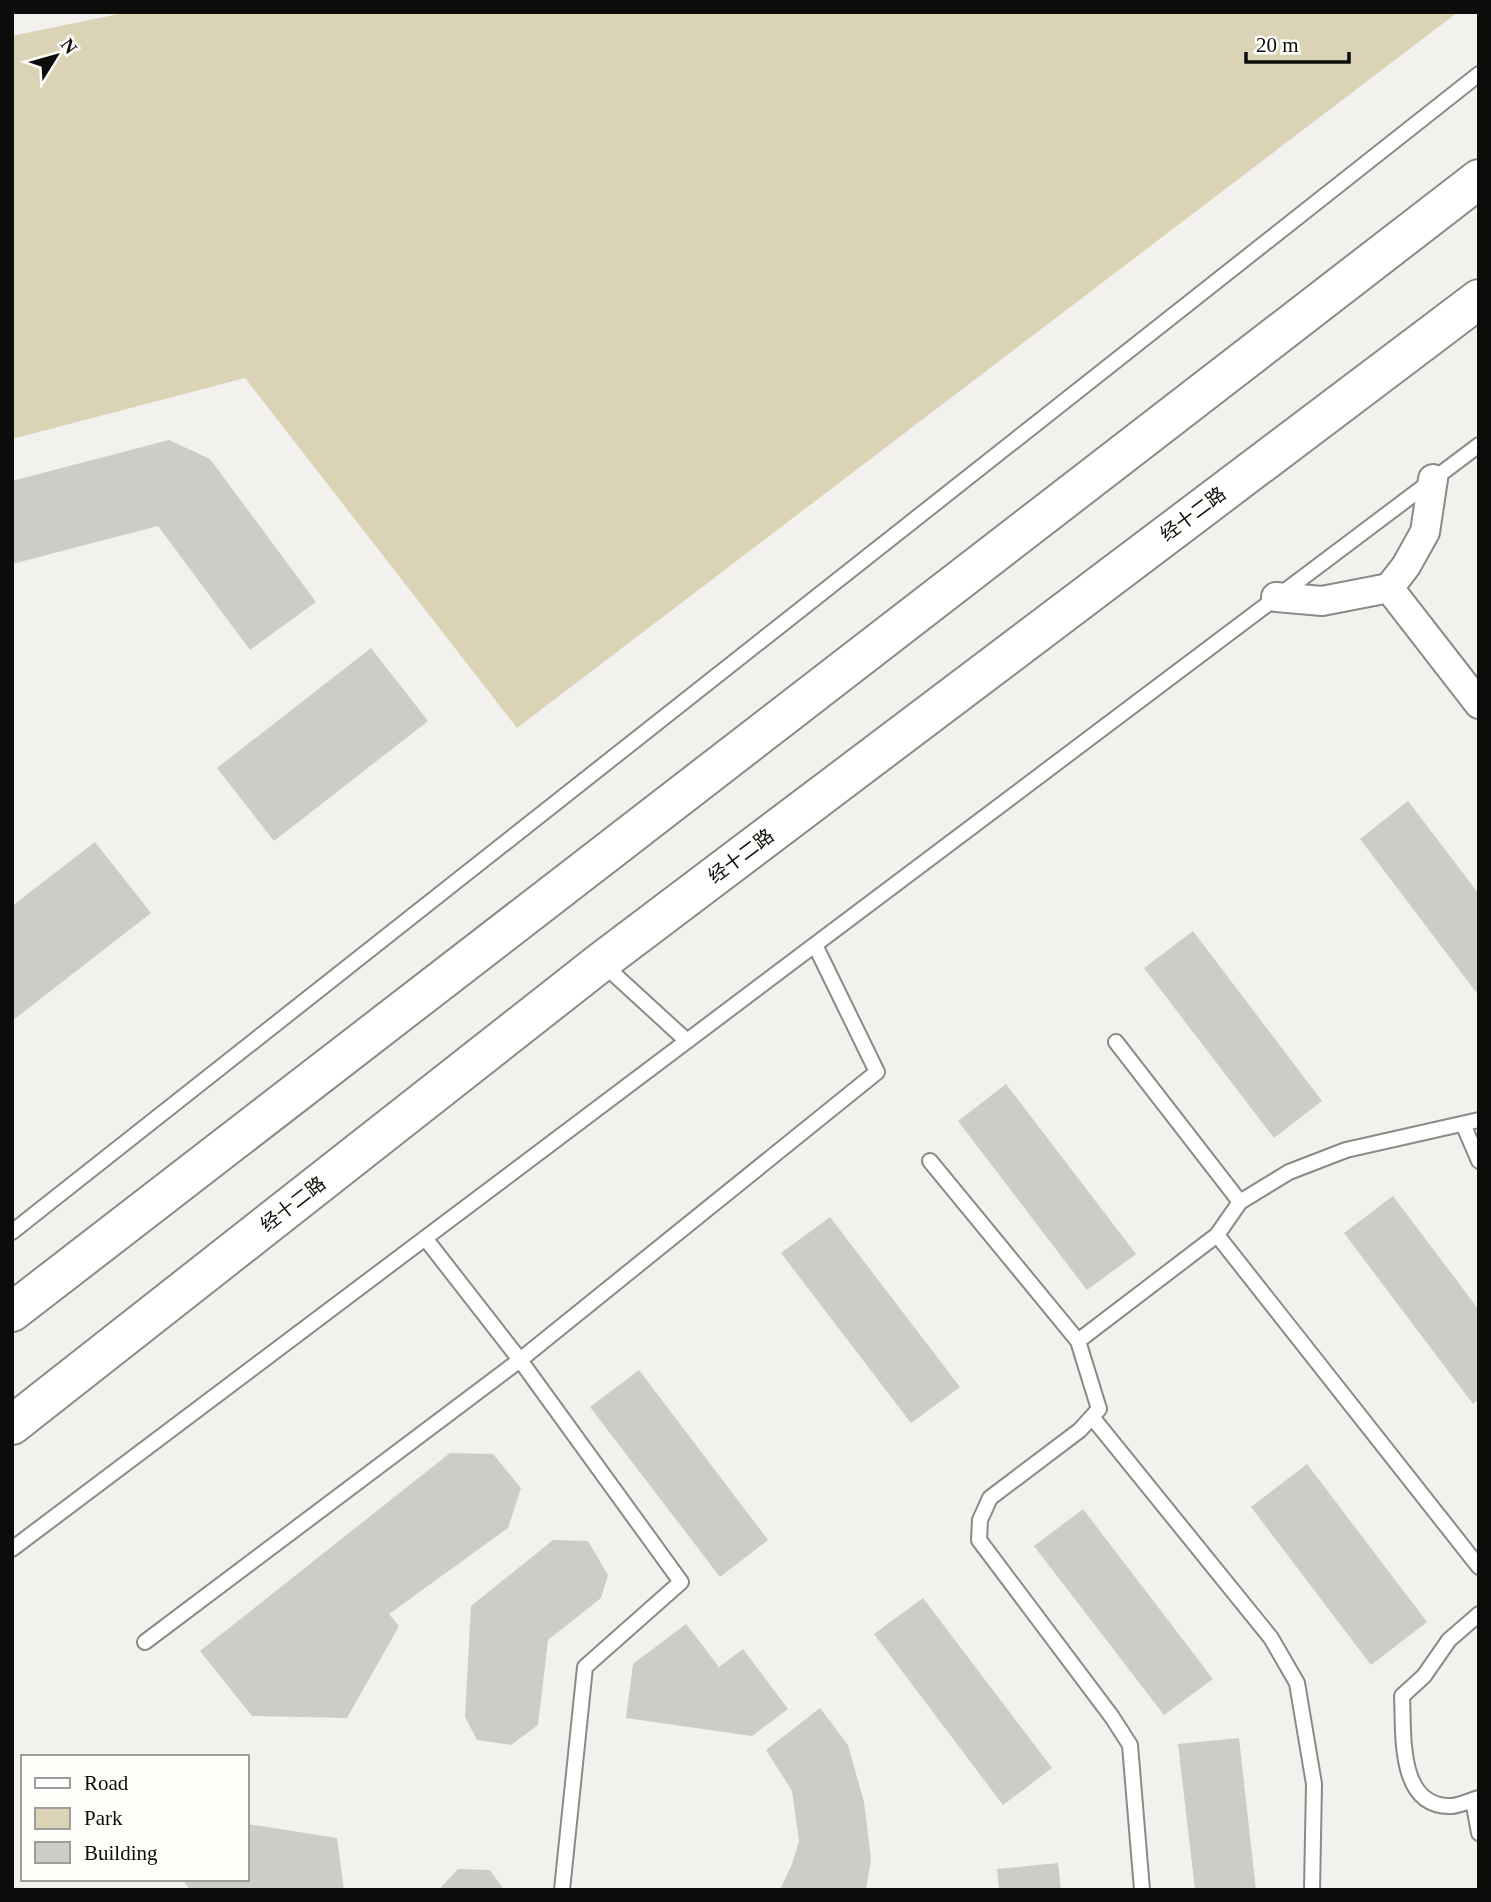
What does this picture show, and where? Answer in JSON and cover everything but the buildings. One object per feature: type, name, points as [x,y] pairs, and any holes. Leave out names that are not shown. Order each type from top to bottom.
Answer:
[{"type":"main road","points":[[12,1312],[1479,179]]},
{"type":"main road","name":"经十二路","points":[[12,1425],[601,962],[1472,309]]},
{"type":"street","points":[[1276,597],[1322,601],[1389,588],[1406,566],[1425,532],[1433,479]]},
{"type":"street","points":[[1389,588],[1479,704]]},
{"type":"lane","points":[[12,1232],[1479,74]]},
{"type":"lane","points":[[12,1549],[1479,445]]},
{"type":"lane","points":[[145,1642],[520,1360],[877,1072],[815,945]]},
{"type":"lane","points":[[601,962],[687,1041]]},
{"type":"lane","points":[[1116,1042],[1240,1202]]},
{"type":"lane","points":[[1078,1341],[1217,1235],[1240,1202],[1289,1172],[1346,1150],[1479,1120]]},
{"type":"lane","points":[[1463,1124],[1479,1161]]},
{"type":"lane","points":[[930,1161],[1078,1341],[1099,1409],[1080,1430],[990,1498],[980,1520],[979,1540],[1112,1717],[1130,1745],[1142,1890]]},
{"type":"lane","points":[[1217,1235],[1479,1567]]},
{"type":"lane","points":[[425,1238],[520,1360],[681,1582],[584,1667],[562,1890]]},
{"type":"lane","points":[[1092,1417],[1271,1637],[1297,1683],[1314,1784],[1312,1890]]},
{"type":"lane","points":[[1479,1614],[1449,1640],[1424,1676],[1402,1696],[1405,1753],[1410,1781],[1428,1801],[1453,1806],[1476,1799],[1479,1833]]},
{"type":"green space","points":[[128,12],[1458,12],[517,728],[245,378],[12,439],[12,36]]}]
